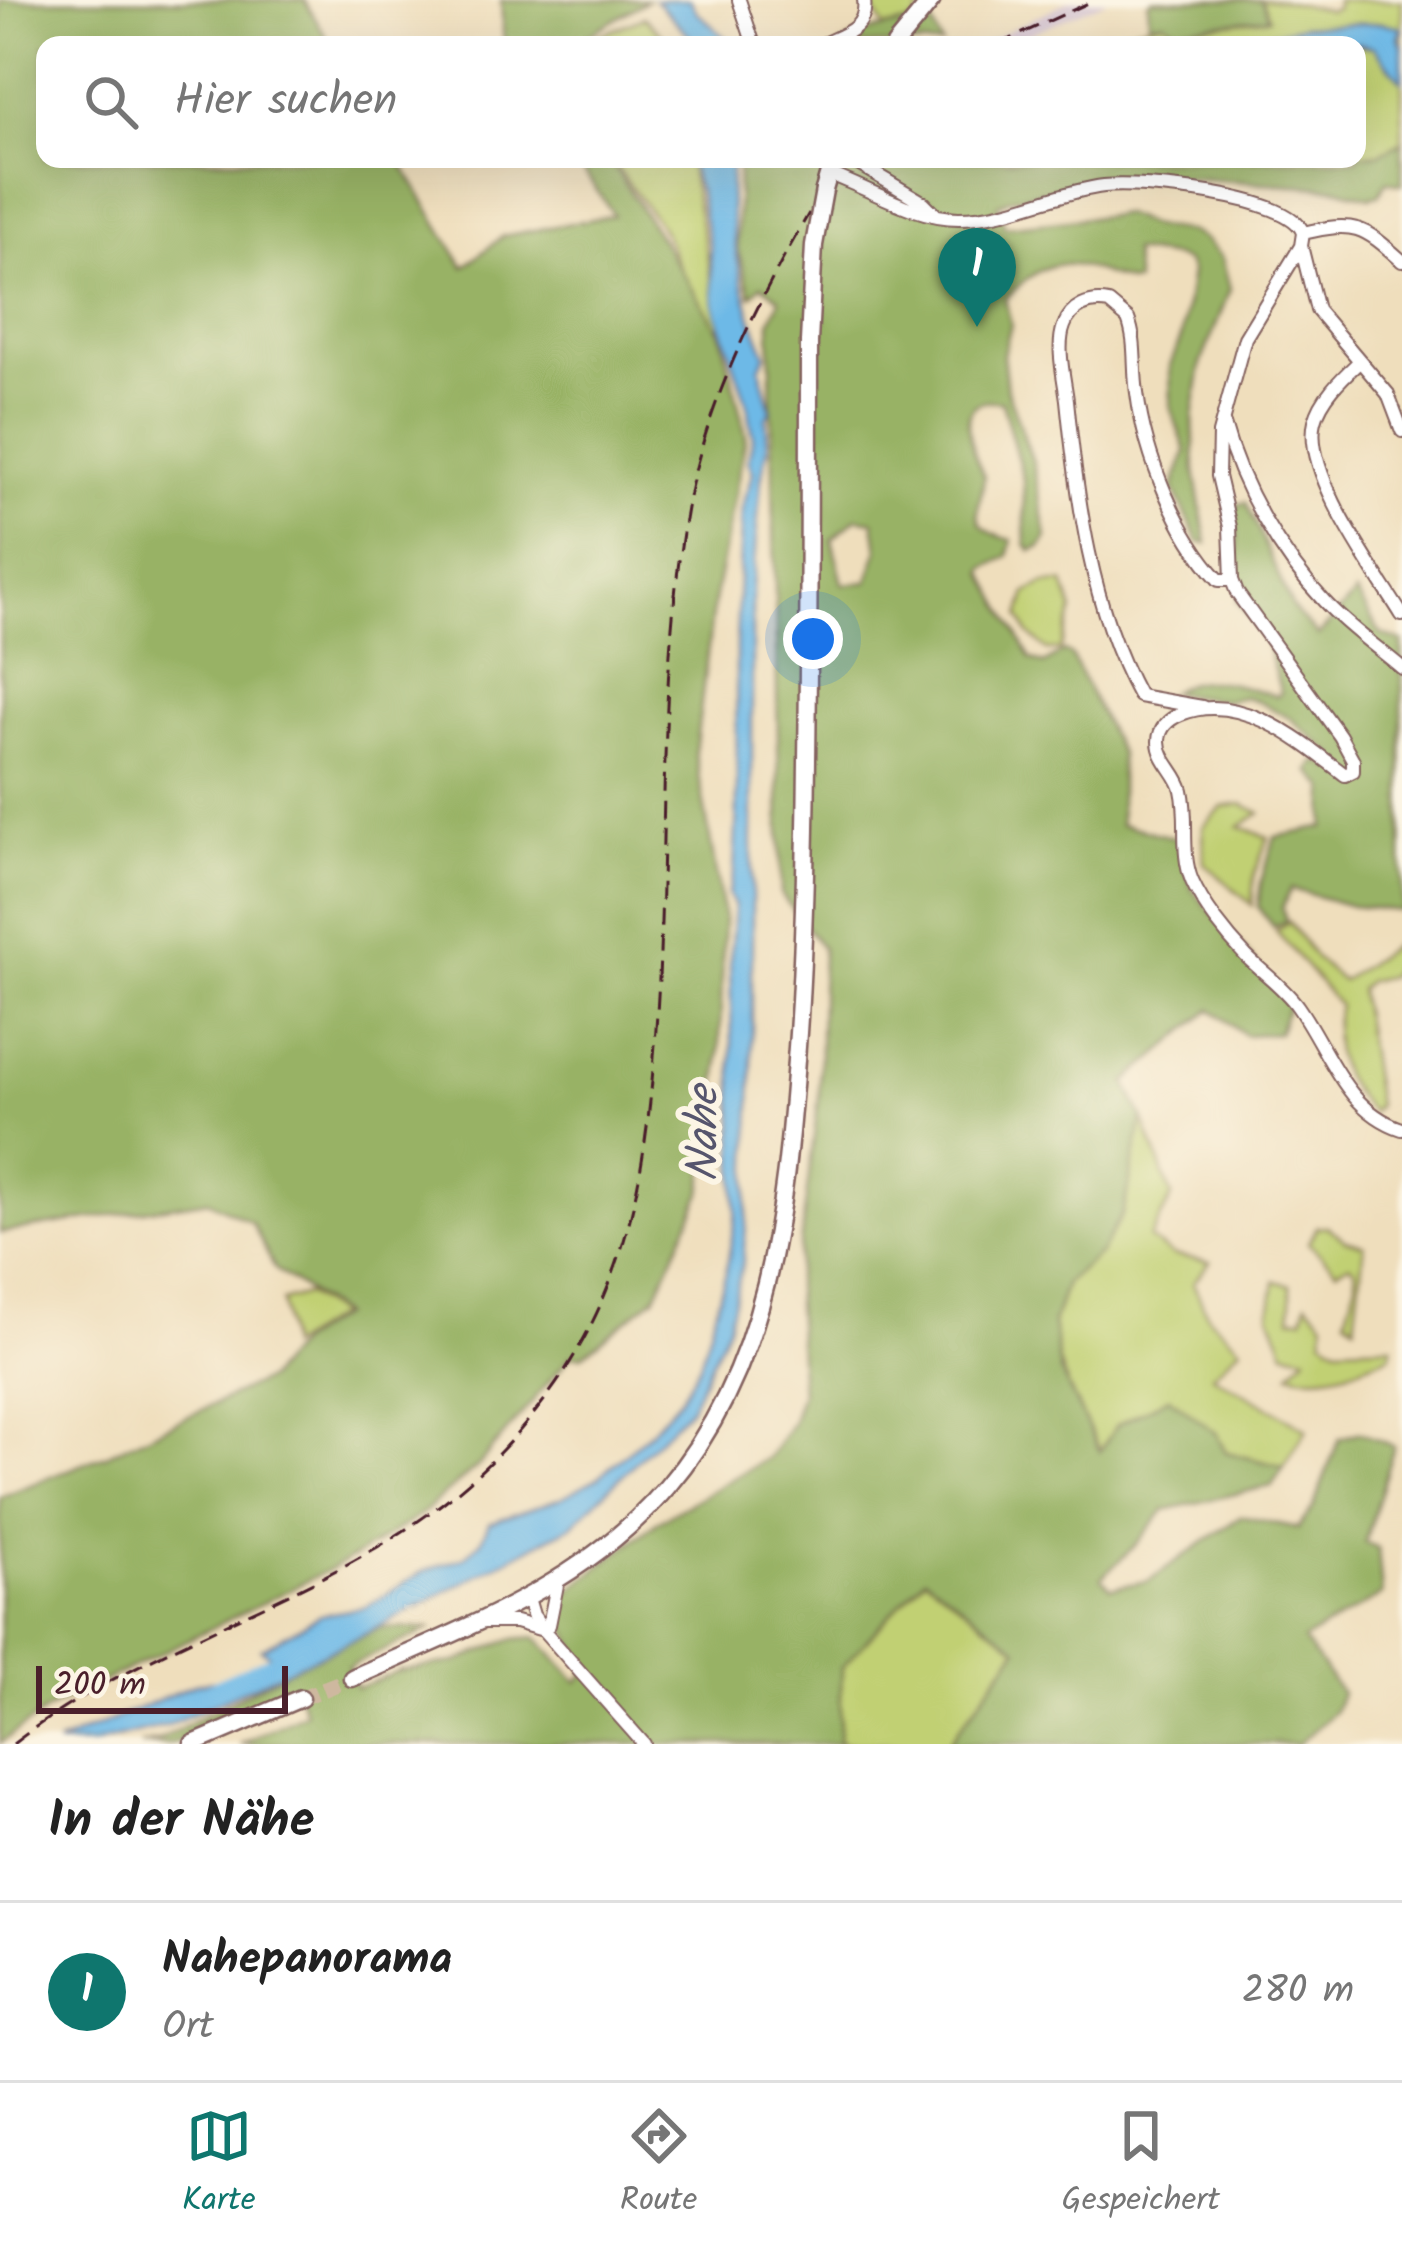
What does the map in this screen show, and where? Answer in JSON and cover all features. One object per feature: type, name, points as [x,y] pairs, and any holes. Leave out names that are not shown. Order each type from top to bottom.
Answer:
[{"type":"main road","points":[[902,36],[932,0]]},
{"type":"main road","points":[[352,1678],[528,1598],[627,1529],[695,1452],[737,1375],[768,1277],[783,1194],[800,1011],[811,291],[829,174]]},
{"type":"main road","points":[[193,1744],[301,1699]]},
{"type":"street","points":[[739,0],[751,36]]},
{"type":"street","points":[[839,36],[860,26],[866,14],[864,0]]},
{"type":"street","points":[[865,168],[937,216]]},
{"type":"street","points":[[829,174],[937,216],[973,217],[1108,185],[1242,198],[1292,216],[1317,310],[1388,394],[1402,431]]},
{"type":"street","points":[[1232,580],[1219,580],[1212,572],[1155,464],[1139,410],[1128,319],[1108,303],[1083,304],[1069,316],[1061,336],[1076,482],[1108,617],[1139,696],[1251,716],[1315,751],[1345,775],[1353,771],[1349,750],[1232,580],[1230,527],[1217,464],[1219,433],[1245,338],[1302,240],[1351,225],[1373,235],[1402,261]]},
{"type":"street","points":[[1360,361],[1320,407],[1315,454],[1346,520],[1402,615]]},
{"type":"street","points":[[1224,424],[1242,476],[1299,571],[1327,605],[1402,668]]},
{"type":"street","points":[[1204,708],[1173,718],[1162,730],[1159,743],[1182,790],[1187,859],[1196,889],[1245,955],[1296,1004],[1357,1102],[1378,1120],[1402,1130]]},
{"type":"street","points":[[547,1628],[558,1580]]},
{"type":"street","points":[[528,1598],[557,1642],[644,1744]]},
{"type":"street","points":[[476,1623],[516,1622],[547,1628]]},
{"type":"shaded area","points":[[1070,0],[1108,0],[1025,36],[998,36]]},
{"type":"green space","points":[[0,0],[304,0],[326,36],[36,36],[36,168],[404,168],[464,267],[503,236],[614,215],[581,168],[615,168],[721,333],[746,436],[713,607],[695,752],[724,919],[719,1066],[702,1193],[655,1297],[582,1356],[571,1355],[478,1466],[419,1516],[351,1559],[54,1706],[0,1743],[0,1497],[106,1455],[267,1379],[299,1342],[341,1315],[275,1269],[252,1223],[208,1200],[0,1233]]},
{"type":"green space","points":[[501,0],[648,0],[586,36],[503,36]]},
{"type":"green space","points":[[867,0],[918,0],[923,5],[906,36],[894,36]]},
{"type":"green space","points":[[1261,0],[1329,11],[1336,8],[1336,0],[1402,0],[1402,45],[1382,23],[1302,26],[1261,36],[1123,36],[1118,32],[1164,21],[1175,29],[1268,18]]},
{"type":"green space","points":[[1261,0],[1269,18],[1175,29],[1164,21],[1149,22],[1148,3]]},
{"type":"green space","points":[[644,17],[663,36],[598,36]]},
{"type":"green space","points":[[930,18],[938,36],[858,36]]},
{"type":"green space","points":[[1366,46],[1374,47],[1402,82],[1402,142],[1366,154]]},
{"type":"green space","points":[[1402,142],[1402,184],[1386,181],[1379,195],[1370,197],[1337,188],[1146,175],[1080,183],[997,206],[1005,227],[1124,214],[1151,226],[1191,232],[1222,258],[1230,289],[1201,364],[1193,417],[1195,471],[1207,543],[1199,542],[1173,488],[1186,451],[1171,409],[1170,366],[1182,335],[1191,272],[1187,263],[1175,257],[1132,251],[1136,282],[1130,283],[1077,266],[1051,266],[1005,299],[1011,325],[1003,354],[1007,390],[1033,462],[1047,537],[1041,547],[1031,551],[1026,544],[1023,478],[1002,402],[975,405],[968,426],[984,477],[980,523],[1012,540],[1008,557],[985,568],[984,573],[1031,659],[1044,664],[1064,651],[1071,655],[1120,754],[1120,824],[1179,839],[1192,889],[1289,1002],[1278,1033],[1245,1035],[1211,1009],[1126,1082],[1143,1118],[1123,1213],[1100,1253],[1066,1283],[1053,1323],[1060,1371],[1100,1451],[1117,1425],[1169,1397],[1216,1433],[1226,1452],[1284,1467],[1272,1486],[1164,1510],[1101,1578],[1111,1588],[1148,1581],[1241,1516],[1298,1528],[1313,1508],[1339,1439],[1360,1432],[1394,1446],[1365,1542],[1378,1548],[1382,1595],[1303,1640],[1341,1693],[1334,1712],[1298,1744],[948,1744],[1018,1648],[925,1577],[842,1667],[842,1744],[240,1744],[305,1712],[296,1690],[171,1744],[140,1744],[157,1741],[289,1670],[380,1628],[432,1628],[348,1667],[356,1688],[401,1671],[457,1662],[511,1639],[536,1637],[578,1682],[587,1671],[561,1618],[567,1592],[657,1522],[768,1458],[792,1422],[801,1393],[795,1285],[819,1097],[822,948],[781,894],[770,322],[780,299],[762,285],[751,296],[737,247],[738,168],[1366,168],[1366,154]],"holes":[[[857,518],[874,521],[878,550],[868,582],[843,584],[832,539]]]},
{"type":"green space","points":[[617,168],[690,168],[721,327],[703,320],[662,228]]},
{"type":"green space","points":[[1246,502],[1293,609],[1318,636],[1356,593],[1381,634],[1402,642],[1402,911],[1351,906],[1291,889],[1282,908],[1286,921],[1274,927],[1258,907],[1275,837],[1325,827],[1326,788],[1310,771],[1317,761],[1336,769],[1335,756],[1291,719],[1258,701],[1169,692],[1209,681],[1277,696],[1281,693],[1266,642],[1237,600],[1243,591],[1236,505]]},
{"type":"green space","points":[[1064,583],[1073,611],[1060,650],[1047,650],[1028,633],[1020,616],[1027,593],[1044,584]]},
{"type":"green space","points":[[1242,804],[1261,813],[1239,827],[1268,837],[1254,876],[1252,905],[1204,863],[1203,827],[1222,807]]},
{"type":"green space","points":[[1289,922],[1316,959],[1342,981],[1393,946],[1397,961],[1390,976],[1368,981],[1359,989],[1377,1105],[1371,1112],[1339,1063],[1334,1036],[1339,1006],[1276,931]]},
{"type":"green space","points":[[1143,1118],[1172,1197],[1149,1239],[1173,1255],[1210,1262],[1193,1283],[1208,1316],[1241,1347],[1212,1375],[1307,1429],[1284,1467],[1225,1452],[1216,1433],[1101,1452],[1070,1391],[1055,1345],[1057,1301],[1120,1217]]},
{"type":"green space","points":[[1327,1226],[1345,1240],[1364,1245],[1355,1325],[1346,1318],[1355,1268],[1349,1264],[1337,1270],[1308,1243],[1316,1227]]},
{"type":"green space","points":[[1275,1281],[1291,1285],[1291,1317],[1303,1317],[1307,1302],[1324,1321],[1323,1338],[1337,1347],[1392,1345],[1390,1355],[1328,1375],[1290,1373],[1306,1355],[1285,1351],[1270,1314]]},
{"type":"green space","points":[[306,1294],[338,1315],[288,1347],[282,1301]]},
{"type":"green space","points":[[925,1577],[1018,1648],[948,1744],[842,1744],[842,1667]]},
{"type":"water","points":[[655,0],[690,0],[723,36],[689,36]]},
{"type":"water","points":[[1382,23],[1401,27],[1402,82],[1374,47],[1366,45],[1366,36],[1261,36],[1302,26]]},
{"type":"water","points":[[691,168],[731,168],[737,258],[766,354],[760,367],[771,411],[766,418],[768,447],[752,589],[752,1081],[747,1216],[743,1261],[728,1326],[690,1408],[571,1526],[361,1636],[168,1725],[91,1744],[57,1744],[195,1684],[211,1681],[222,1689],[274,1658],[261,1649],[321,1615],[365,1607],[424,1571],[465,1557],[481,1541],[489,1523],[561,1498],[599,1477],[649,1433],[680,1398],[700,1364],[726,1272],[736,1213],[730,963],[734,907],[728,894],[734,872],[737,807],[736,646],[742,506],[753,472],[748,460],[753,437],[748,406],[714,305],[699,192]]},
{"type":"waterway","name":"Nahe","points":[[201,1694],[278,1659]]},
{"type":"tunnel","points":[[301,1698],[352,1678]]},
{"type":"railway","points":[[1017,36],[1095,0]]},
{"type":"railway","points":[[13,1744],[72,1703],[135,1668],[328,1574],[449,1498],[503,1449],[547,1396],[582,1342],[608,1287],[627,1230],[649,1109],[659,978],[668,683],[687,508],[707,431],[735,356],[809,213]]},
{"type":"place","name":"Nahepanorama","points":[[977,327]]}]
